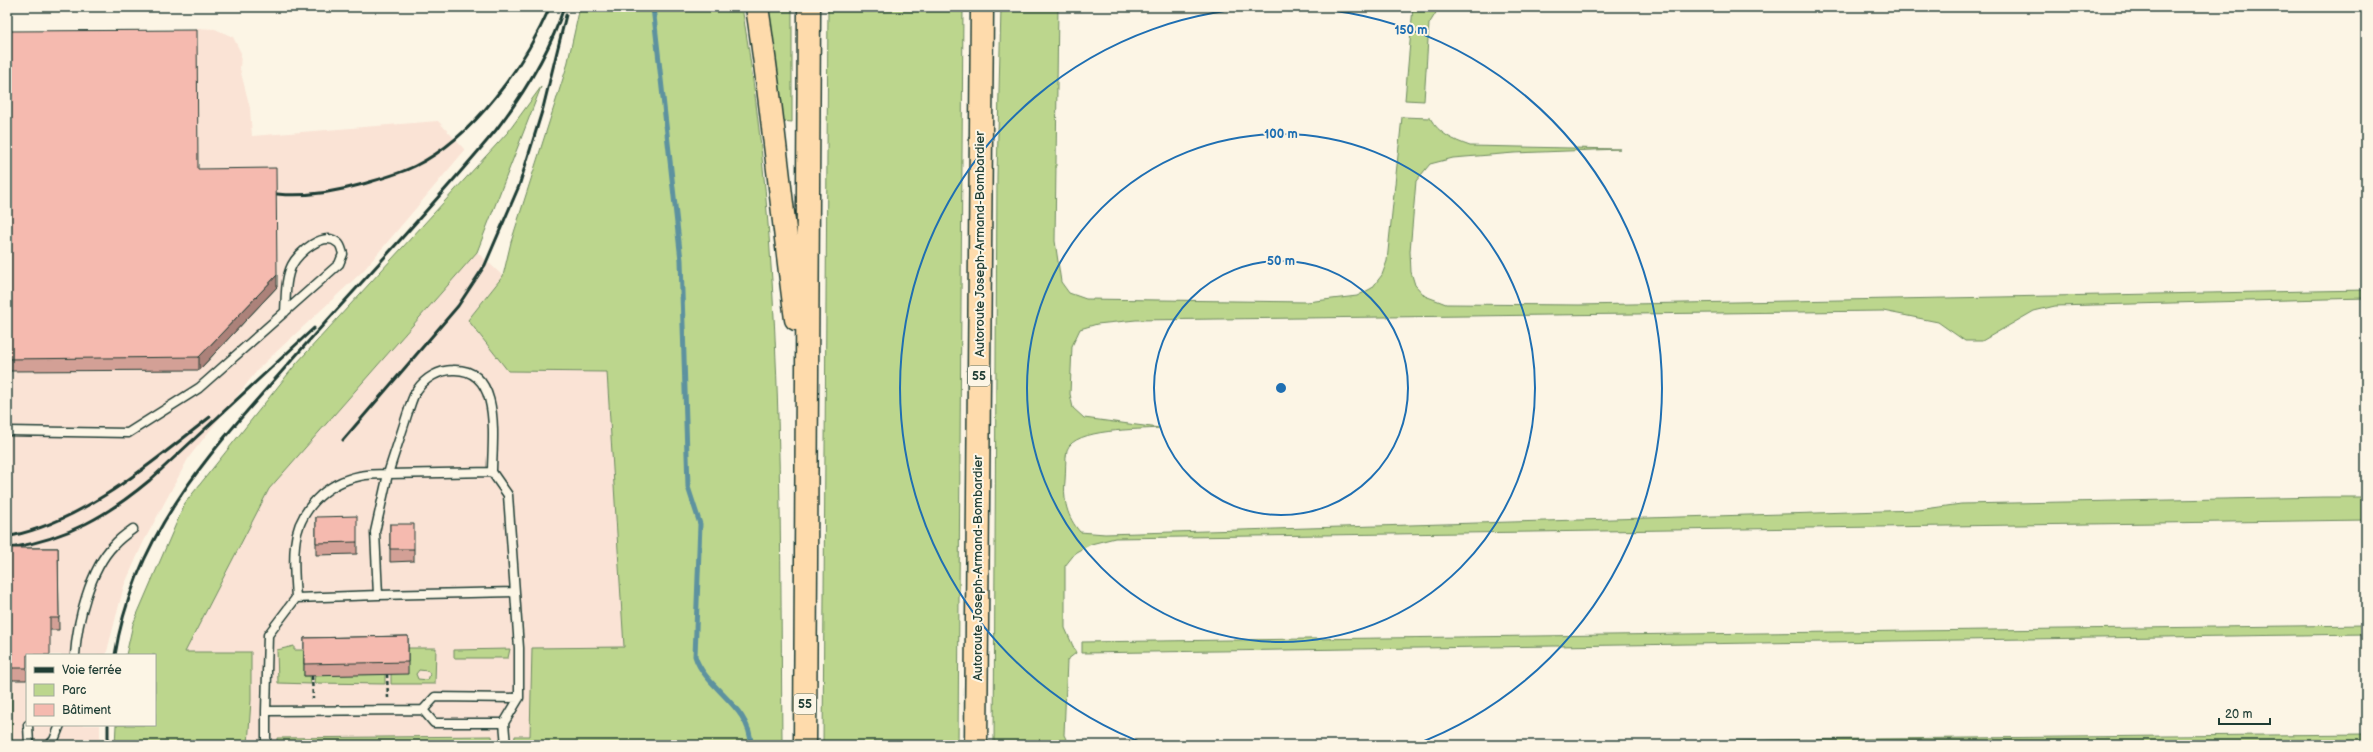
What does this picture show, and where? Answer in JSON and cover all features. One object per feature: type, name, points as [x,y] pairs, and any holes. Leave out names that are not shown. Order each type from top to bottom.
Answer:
[{"type":"highway","points":[[757,7],[771,101],[782,219],[807,395]]},
{"type":"highway","name":"55","points":[[805,745],[809,7]]},
{"type":"highway","name":"Autoroute Joseph-Armand-Bombardier","points":[[976,745],[982,7]]},
{"type":"lane","points":[[7,431],[128,433],[200,388],[286,312],[338,264],[343,254],[339,244],[332,239],[322,241],[298,255],[288,277],[286,312]]},
{"type":"lane","points":[[378,595],[375,532],[388,474],[416,390],[434,374],[448,370],[460,369],[470,373],[482,383],[491,400],[492,472],[508,495],[519,648],[519,698],[504,723],[506,745]]},
{"type":"lane","points":[[266,745],[268,635],[296,598],[295,545],[306,511],[327,490],[347,480],[360,476],[492,472]]},
{"type":"lane","points":[[75,654],[87,593],[105,557],[113,546],[133,529]]},
{"type":"lane","points":[[296,598],[515,592]]},
{"type":"lane","points":[[266,711],[424,710],[435,697],[519,698]]},
{"type":"lane","points":[[424,710],[434,723],[504,723]]},
{"type":"lane","points":[[28,726],[29,745]]},
{"type":"lane","points":[[49,745],[54,740],[60,726]]},
{"type":"path","points":[[388,674],[388,684]]},
{"type":"path","points":[[312,676],[313,684]]},
{"type":"shaded area","points":[[194,28],[215,29],[233,37],[241,53],[240,69],[250,108],[252,136],[438,121],[465,150],[363,271],[260,367],[189,457],[143,543],[124,586],[106,654],[26,654],[26,726],[100,726],[100,745],[7,745],[7,43],[197,42]]},
{"type":"shaded area","points":[[477,252],[503,276],[468,320],[508,371],[607,372],[624,647],[530,745],[248,745],[249,735],[185,652],[269,489]]},
{"type":"green space","points":[[580,7],[742,7],[755,99],[765,191],[777,375],[781,560],[782,745],[514,745],[515,736],[530,736],[532,648],[624,647],[607,372],[508,371],[468,320],[503,276],[511,242],[567,66]]},
{"type":"green space","points":[[766,7],[792,7],[792,122],[782,121]]},
{"type":"green space","points":[[828,7],[963,7],[958,745],[823,745]]},
{"type":"green space","points":[[1001,7],[1058,7],[1055,241],[1061,282],[1069,293],[1086,299],[1307,302],[1357,296],[1372,288],[1382,275],[1387,261],[1402,117],[1430,118],[1434,124],[1447,136],[1470,146],[1620,149],[1514,153],[1453,158],[1430,164],[1416,181],[1410,251],[1411,272],[1415,285],[1425,296],[1446,304],[1579,305],[2366,290],[2366,298],[2055,306],[2034,311],[1982,341],[1965,341],[1938,322],[1883,311],[1136,320],[1097,324],[1080,329],[1072,346],[1070,394],[1073,408],[1084,418],[1159,428],[1123,430],[1094,434],[1072,443],[1066,454],[1065,502],[1072,520],[1080,532],[1105,534],[1918,510],[1961,504],[2327,497],[2366,497],[2366,520],[1115,538],[1091,544],[1076,552],[1065,566],[1065,628],[1076,653],[1067,660],[1064,735],[1069,745],[994,745],[997,176]]},
{"type":"green space","points":[[1413,7],[1444,7],[1437,11],[1429,24],[1424,101],[1405,100]]},
{"type":"green space","points":[[541,87],[477,252],[269,489],[185,652],[251,652],[251,700],[248,745],[115,745],[116,726],[156,726],[156,654],[126,654],[133,624],[185,503],[296,364],[508,132]]},
{"type":"green space","points":[[2366,625],[2366,634],[1082,653],[1082,642]]},
{"type":"green space","points":[[294,646],[294,650],[304,650],[304,676],[310,676],[311,684],[278,683],[277,650]]},
{"type":"green space","points":[[408,648],[436,648],[435,684],[391,684],[391,674]],"holes":[[[419,670],[428,671],[430,674],[428,680],[418,679],[416,674]]]},
{"type":"green space","points":[[510,649],[508,658],[454,658],[454,650]]},
{"type":"green space","points":[[385,674],[385,684],[314,683],[315,675]]},
{"type":"green space","points":[[7,680],[12,680],[12,745],[7,745]]},
{"type":"green space","points":[[2366,734],[2366,745],[1560,745],[1772,740]]},
{"type":"green space","points":[[492,736],[493,745],[277,745],[277,738]]},
{"type":"building","points":[[197,30],[198,169],[276,168],[277,275],[199,357],[7,359],[7,31]]},
{"type":"building","points":[[7,495],[11,495],[12,548],[58,548],[59,618],[50,618],[50,654],[26,654],[26,668],[7,668]]},
{"type":"building","points":[[357,516],[357,542],[316,543],[316,517]]},
{"type":"building","points":[[390,524],[414,524],[414,549],[390,549]]},
{"type":"building","points":[[408,636],[408,662],[304,664],[304,638]]},
{"type":"waterway","points":[[653,7],[681,260],[688,487],[700,524],[695,656],[700,668],[744,719],[749,731],[751,745]]},
{"type":"railway","points":[[277,194],[310,194],[352,187],[403,171],[437,153],[477,119],[495,98],[526,53],[550,7]]},
{"type":"railway","points":[[115,654],[125,609],[141,567],[161,528],[184,490],[239,420],[496,130],[536,71],[552,40],[564,7]]},
{"type":"railway","points":[[343,440],[458,306],[485,265],[519,186],[543,108],[566,15]]},
{"type":"railway","points":[[11,548],[32,544],[69,532],[102,515],[134,493],[150,480],[314,328]]},
{"type":"railway","points":[[11,536],[39,528],[65,517],[91,503],[141,471],[210,417]]},
{"type":"railway","points":[[108,726],[108,745]]}]
